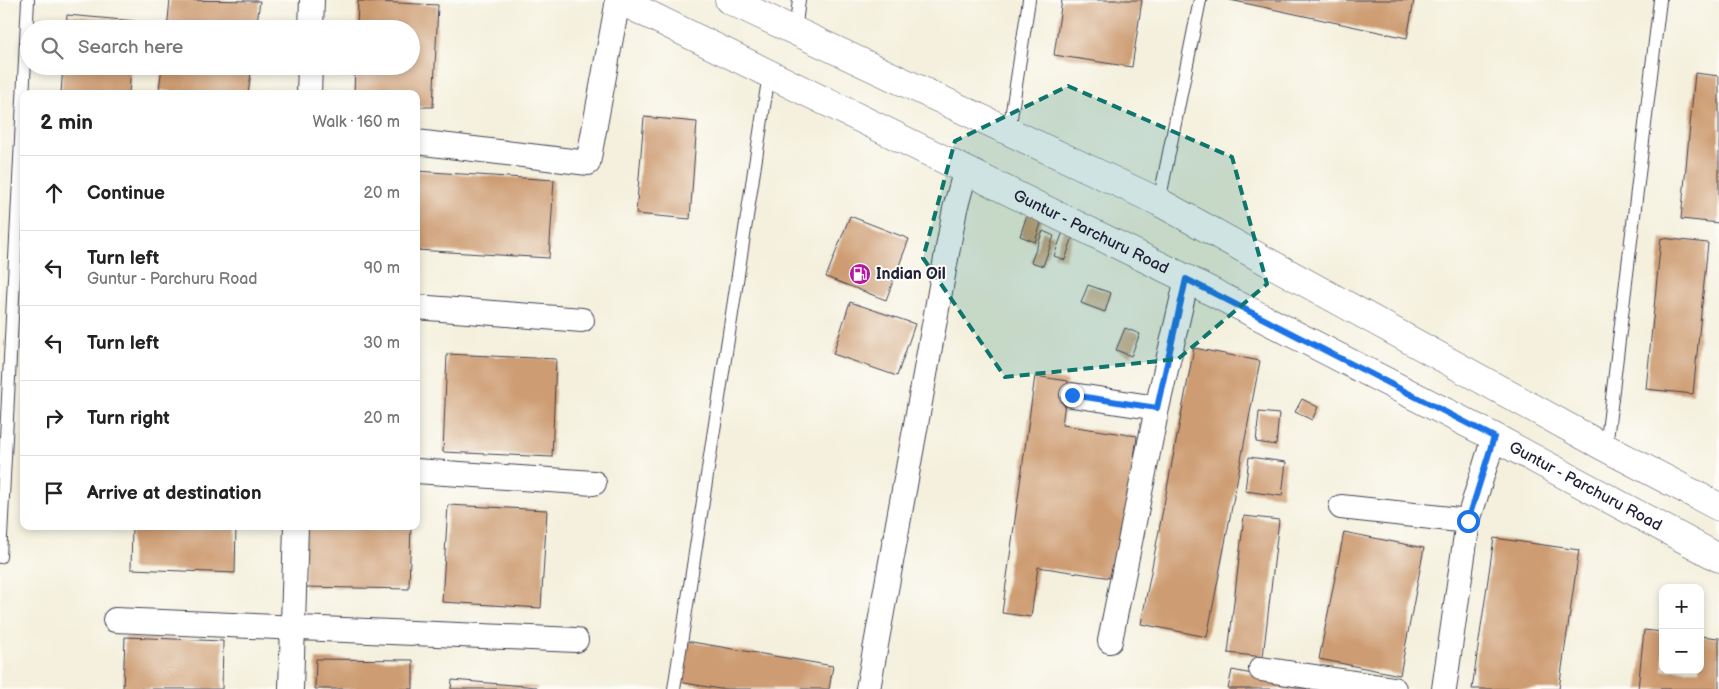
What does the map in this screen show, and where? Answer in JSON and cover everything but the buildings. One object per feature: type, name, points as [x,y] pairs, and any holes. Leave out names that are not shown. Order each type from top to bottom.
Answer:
[{"type":"main road","name":"Guntur - Parchuru Road","points":[[619,0],[966,169],[1186,279],[1494,437],[1719,558]]},
{"type":"main road","points":[[729,0],[1159,202],[1606,448],[1719,506]]},
{"type":"street","points":[[311,20],[312,0]]},
{"type":"street","points":[[420,142],[588,162],[619,0]]},
{"type":"street","points":[[309,90],[310,75]]},
{"type":"street","points":[[868,689],[953,219],[966,169]]},
{"type":"street","points":[[1110,641],[1157,408],[1186,279]]},
{"type":"street","points":[[420,307],[582,320]]},
{"type":"street","points":[[1072,395],[1157,408]]},
{"type":"street","points":[[1444,689],[1468,521],[1494,437]]},
{"type":"street","points":[[420,472],[594,483]]},
{"type":"street","points":[[1341,507],[1468,521]]},
{"type":"street","points":[[291,689],[296,530]]},
{"type":"street","points":[[115,620],[576,640]]},
{"type":"street","points":[[1261,669],[1394,689]]},
{"type":"lane","points":[[27,20],[28,0]]},
{"type":"lane","points":[[795,32],[799,0]]},
{"type":"lane","points":[[1009,131],[1030,0]]},
{"type":"lane","points":[[1159,202],[1200,0]]},
{"type":"lane","points":[[1606,448],[1660,0]]},
{"type":"lane","points":[[674,689],[769,74]]},
{"type":"lane","points":[[23,90],[24,75]]},
{"type":"lane","points":[[0,557],[20,159]]},
{"type":"highlighted area","points":[[1068,86],[1232,157],[1267,284],[1178,359],[1005,377],[923,258],[955,141]]},
{"type":"place","name":"Indian Oil","points":[[860,274]]},
{"type":"route","points":[[1072,395],[1157,408],[1186,279],[1494,437],[1468,521]]}]
